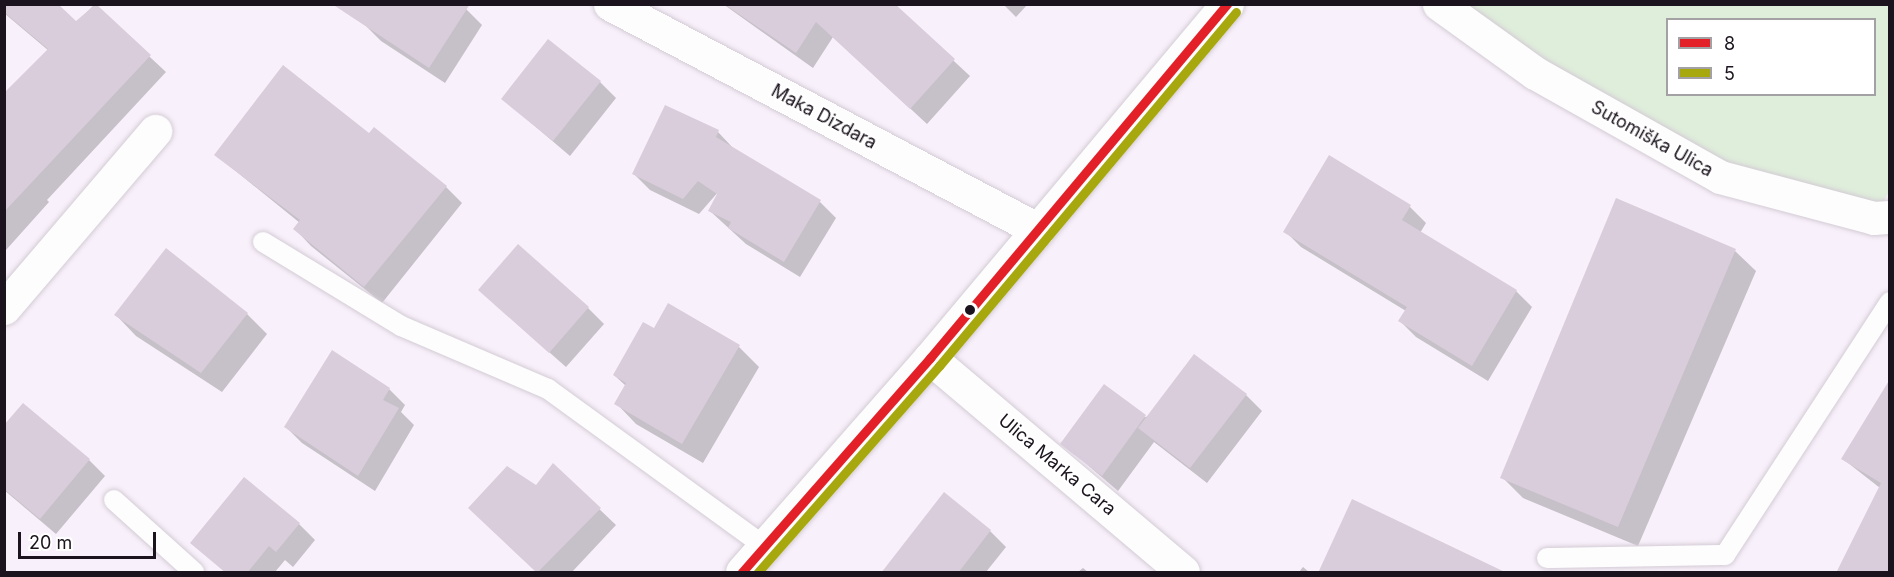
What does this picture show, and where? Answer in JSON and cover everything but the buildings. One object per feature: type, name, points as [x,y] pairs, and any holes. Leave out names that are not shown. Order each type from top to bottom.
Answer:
[{"type":"street","name":"Maka Dizdara","points":[[610,4],[1038,230]]},
{"type":"street","points":[[742,573],[930,358],[1227,4]]},
{"type":"street","name":"Sutomiška Ulica","points":[[1439,4],[1535,73],[1720,177],[1874,218],[1890,217]]},
{"type":"street","points":[[4,308],[155,131]]},
{"type":"street","name":"Ulica Marka Cara","points":[[930,358],[1183,573]]},
{"type":"lane","points":[[263,242],[401,326],[548,389],[765,546]]},
{"type":"lane","points":[[1547,558],[1725,555],[1890,302]]},
{"type":"lane","points":[[114,500],[194,573]]},
{"type":"green space","points":[[1439,5],[1889,5],[1889,192],[1874,218],[1720,177]]},
{"type":"transit line","name":"8","points":[[742,572],[930,358],[1227,4]]},
{"type":"transit line","name":"5","points":[[758,572],[939,366],[1236,12]]}]
